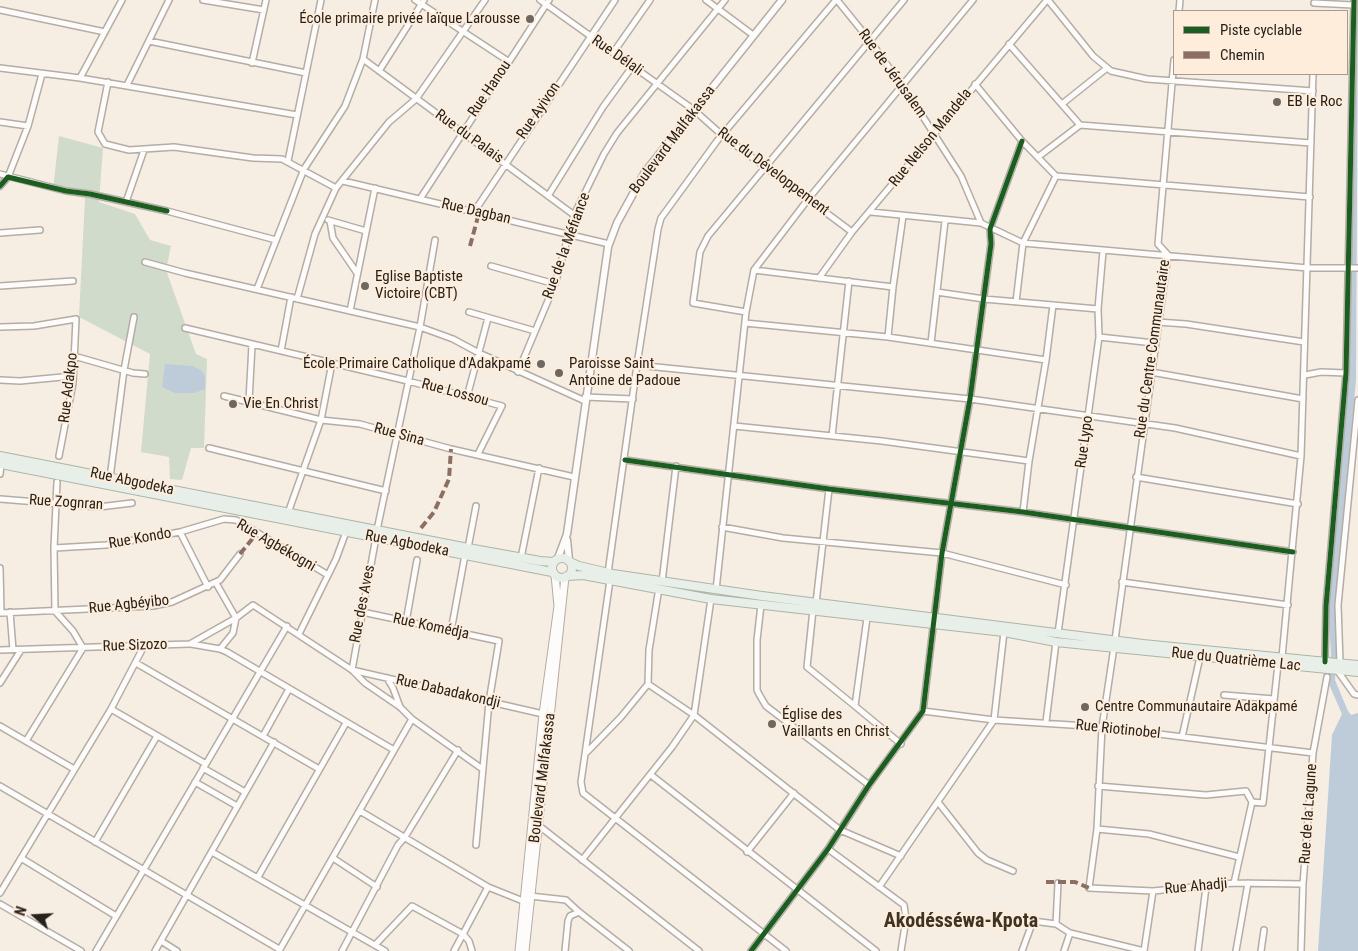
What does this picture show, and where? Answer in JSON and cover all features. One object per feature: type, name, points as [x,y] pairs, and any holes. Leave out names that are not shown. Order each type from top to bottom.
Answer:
[{"type":"main road","name":"Rue Abgodeka","points":[[0,455],[263,512]]},
{"type":"main road","points":[[0,455],[0,464]]},
{"type":"main road","name":"Rue Abgodeka","points":[[0,464],[263,512]]},
{"type":"main road","name":"Rue Agbodeka","points":[[263,512],[288,513],[377,534],[467,551],[522,558],[570,561],[609,576]]},
{"type":"main road","name":"Rue Agbodeka","points":[[263,512],[346,532],[377,534]]},
{"type":"main road","name":"Rue Agbodeka","points":[[467,551],[566,577],[583,575],[609,576]]},
{"type":"main road","points":[[556,560],[554,573],[560,605]]},
{"type":"main road","points":[[535,823],[544,714],[560,605],[566,577],[572,571],[570,561]]},
{"type":"main road","points":[[609,576],[660,585],[716,590],[867,618],[935,621],[1056,642],[1114,644]]},
{"type":"main road","points":[[660,585],[711,599],[761,605],[814,607],[1058,633],[1114,644]]},
{"type":"main road","name":"Boulevard Malfakassa","points":[[519,951],[523,901],[535,823],[560,605]]},
{"type":"main road","name":"Rue du Quatrième Lac","points":[[1114,644],[1338,666],[1358,665]]},
{"type":"main road","name":"Rue du Quatrième Lac","points":[[1143,647],[1200,657],[1325,662],[1358,672]]},
{"type":"main road","name":"Boulevard Malfakassa","points":[[526,951],[535,823]]},
{"type":"street","points":[[80,78],[122,0]]},
{"type":"street","points":[[127,85],[169,0]]},
{"type":"street","points":[[203,0],[264,10]]},
{"type":"street","points":[[252,63],[266,0]]},
{"type":"street","points":[[288,161],[321,0]]},
{"type":"street","points":[[257,289],[304,169],[345,106],[362,59],[375,0]]},
{"type":"street","points":[[416,0],[423,2],[508,62]]},
{"type":"street","points":[[298,299],[315,234],[336,188],[389,122],[416,99],[485,0]]},
{"type":"street","name":"Rue Délali","points":[[540,0],[548,2],[589,37],[694,110]]},
{"type":"street","name":"Rue Ayivon","points":[[474,212],[504,164],[615,0]]},
{"type":"street","points":[[613,53],[650,0]]},
{"type":"street","points":[[706,0],[753,35]]},
{"type":"street","name":"Rue de la Méfiance","points":[[518,372],[554,284],[574,215],[604,154],[617,133],[725,0]]},
{"type":"street","name":"Boulevard Malfakassa","points":[[567,534],[585,399],[609,244],[630,197],[645,172],[782,0]]},
{"type":"street","points":[[786,951],[583,793],[582,782],[637,364],[661,218],[722,135],[837,0]]},
{"type":"street","name":"Rue de Jérusalem","points":[[837,0],[902,86],[934,134],[961,176],[981,223]]},
{"type":"street","points":[[746,312],[698,306],[693,303],[700,252],[708,236],[904,0]]},
{"type":"street","points":[[716,590],[746,312],[754,270],[809,198],[973,0]]},
{"type":"street","points":[[1047,0],[1093,56],[1107,68],[1147,79],[1172,79],[1313,91]]},
{"type":"street","name":"Rue Nelson Mandela","points":[[819,278],[852,232],[871,212],[975,84],[1047,0]]},
{"type":"street","points":[[378,71],[423,2]]},
{"type":"street","name":"Rue Hanou","points":[[420,199],[461,132],[548,2]]},
{"type":"street","points":[[1314,2],[1354,2],[1346,373],[1326,606],[1325,662]]},
{"type":"street","points":[[0,10],[105,32]]},
{"type":"street","points":[[149,41],[306,73]]},
{"type":"street","points":[[1009,44],[1080,125]]},
{"type":"street","name":"Rue du Palais","points":[[362,59],[574,215]]},
{"type":"street","points":[[548,196],[603,106],[632,67]]},
{"type":"street","points":[[0,68],[127,85],[297,115]]},
{"type":"street","points":[[1062,104],[1107,68]]},
{"type":"street","name":"Rue du Centre Communautaire","points":[[1089,888],[1096,829],[1102,727],[1154,343],[1168,255],[1158,244],[1173,70]]},
{"type":"street","points":[[0,186],[8,177],[28,126],[42,74]]},
{"type":"street","points":[[1252,802],[1263,803],[1274,699],[1288,605],[1298,504],[1305,375],[1304,342],[1308,268],[1313,75]]},
{"type":"street","points":[[108,82],[98,135],[105,144],[129,150],[174,147],[288,161],[336,188]]},
{"type":"street","points":[[975,84],[1022,141],[1056,176],[1310,197]]},
{"type":"street","name":"Rue du Développement","points":[[694,110],[722,135],[809,198],[852,232]]},
{"type":"street","points":[[0,122],[28,126]]},
{"type":"street","points":[[1038,157],[1080,125],[1311,143]]},
{"type":"street","points":[[751,951],[828,849],[869,785],[924,711],[942,553],[970,399],[991,244],[990,229],[1022,141]]},
{"type":"street","points":[[126,202],[144,150]]},
{"type":"street","points":[[0,174],[66,192],[90,194],[126,202],[276,240]]},
{"type":"street","points":[[1016,302],[1024,243],[1056,176]]},
{"type":"street","name":"Rue Dagban","points":[[343,181],[609,244]]},
{"type":"street","points":[[350,311],[374,188]]},
{"type":"street","points":[[871,212],[945,221],[981,223],[990,229],[1024,243],[1308,268],[1358,268]]},
{"type":"street","points":[[888,337],[903,216]]},
{"type":"street","points":[[323,219],[366,231]]},
{"type":"street","points":[[330,221],[332,238],[358,273]]},
{"type":"street","points":[[931,343],[945,221]]},
{"type":"street","points":[[0,233],[40,230]]},
{"type":"street","name":"Rue des Aves","points":[[352,670],[377,534],[420,327],[435,240]]},
{"type":"street","name":"Rue Lypo","points":[[1058,633],[1099,337],[1098,308],[1103,251]]},
{"type":"street","points":[[145,262],[420,327],[453,339],[479,354],[518,372],[585,399],[633,399]]},
{"type":"street","points":[[491,266],[554,284]]},
{"type":"street","points":[[754,270],[893,287]]},
{"type":"street","points":[[0,286],[73,281]]},
{"type":"street","points":[[832,436],[839,386],[848,281]]},
{"type":"street","points":[[937,292],[984,299],[1098,308]]},
{"type":"street","points":[[281,351],[291,298]]},
{"type":"street","points":[[1023,512],[1028,461],[1046,360],[1053,305]]},
{"type":"street","points":[[469,312],[535,331]]},
{"type":"street","points":[[110,478],[124,370],[134,317]]},
{"type":"street","points":[[467,397],[488,318]]},
{"type":"street","name":"Rue Adakpo","points":[[0,327],[34,326],[76,319],[74,376],[69,414],[59,456]]},
{"type":"street","points":[[1157,322],[1186,324],[1304,342]]},
{"type":"street","points":[[745,323],[888,337],[1046,360]]},
{"type":"street","name":"Rue Lossou","points":[[185,328],[408,381],[502,406],[478,454]]},
{"type":"street","points":[[1099,337],[1154,343]]},
{"type":"street","points":[[249,401],[252,345]]},
{"type":"street","points":[[74,356],[145,374]]},
{"type":"street","points":[[288,513],[321,420],[332,363]]},
{"type":"street","points":[[637,364],[970,399],[1192,432],[1301,456]]},
{"type":"street","points":[[1150,372],[1303,399]]},
{"type":"street","points":[[1305,375],[1321,372],[1346,373]]},
{"type":"street","points":[[0,380],[20,381],[74,376]]},
{"type":"street","name":"Rue Sina","points":[[224,396],[321,420],[360,424],[574,477]]},
{"type":"street","points":[[1358,400],[1356,453],[1338,605],[1338,666],[1354,694],[1358,695]]},
{"type":"street","points":[[734,426],[960,450],[1028,461]]},
{"type":"street","points":[[209,448],[386,490]]},
{"type":"street","points":[[625,460],[829,489],[1074,519],[1293,552]]},
{"type":"street","points":[[0,464],[0,474]]},
{"type":"street","points":[[587,752],[622,717],[648,684],[651,640],[676,466]]},
{"type":"street","points":[[522,558],[539,468]]},
{"type":"street","points":[[1136,477],[1298,504]]},
{"type":"street","points":[[26,740],[83,648],[73,630],[55,611],[54,504],[57,482]]},
{"type":"street","points":[[829,489],[807,667],[901,744]]},
{"type":"street","name":"Rue Zognran","points":[[0,498],[99,507],[132,503]]},
{"type":"street","points":[[451,631],[476,506]]},
{"type":"street","name":"Rue Kondo","points":[[54,548],[106,545],[180,532],[224,519]]},
{"type":"street","name":"Rue Agbékogni","points":[[224,519],[236,520],[328,575]]},
{"type":"street","points":[[722,527],[783,538],[942,553],[1066,585]]},
{"type":"street","points":[[180,532],[208,587]]},
{"type":"street","points":[[299,634],[328,575],[346,532]]},
{"type":"street","points":[[556,560],[567,534]]},
{"type":"street","points":[[567,534],[570,561]]},
{"type":"street","name":"Rue Agbéyibo","points":[[0,613],[153,606],[172,602],[216,583],[240,554]]},
{"type":"street","points":[[406,622],[417,560]]},
{"type":"street","points":[[0,568],[0,613]]},
{"type":"street","points":[[1122,582],[1288,605]]},
{"type":"street","points":[[216,583],[236,618],[233,633],[220,648]]},
{"type":"street","points":[[582,860],[650,775],[694,715],[711,599]]},
{"type":"street","points":[[761,605],[757,655],[757,690],[766,706],[869,785]]},
{"type":"street","name":"Rue Sizozo","points":[[0,650],[190,644],[236,618],[249,606],[258,606],[286,626]]},
{"type":"street","points":[[10,612],[13,650]]},
{"type":"street","name":"Rue Komédja","points":[[362,612],[499,641],[488,702]]},
{"type":"street","points":[[855,706],[867,618]]},
{"type":"street","points":[[96,951],[286,626],[352,670],[365,683],[400,707],[412,720],[458,750],[481,768]]},
{"type":"street","points":[[879,887],[994,720],[1004,632]]},
{"type":"street","points":[[1046,722],[1056,642]]},
{"type":"street","points":[[190,644],[220,648],[394,750]]},
{"type":"street","points":[[0,893],[110,709],[144,646]]},
{"type":"street","points":[[0,683],[21,650]]},
{"type":"street","points":[[1182,737],[1200,657]]},
{"type":"street","points":[[136,663],[319,768]]},
{"type":"street","name":"Rue Dabadakondji","points":[[352,670],[544,714]]},
{"type":"street","name":"Rue de la Lagune","points":[[1301,951],[1303,884],[1313,753],[1327,677]]},
{"type":"street","points":[[386,678],[393,688],[400,707]]},
{"type":"street","points":[[648,684],[694,715],[840,830],[901,856]]},
{"type":"street","points":[[263,736],[289,689]]},
{"type":"street","points":[[1224,695],[1274,699]]},
{"type":"street","points":[[476,844],[488,702]]},
{"type":"street","points":[[110,709],[157,736],[245,792]]},
{"type":"street","name":"Rue Riotinobel","points":[[924,711],[994,720],[1102,727],[1313,753]]},
{"type":"street","points":[[0,786],[279,950],[412,720]]},
{"type":"street","points":[[258,877],[346,723]]},
{"type":"street","points":[[0,726],[74,769]]},
{"type":"street","points":[[94,842],[157,736]]},
{"type":"street","points":[[155,951],[274,742]]},
{"type":"street","points":[[342,951],[377,888],[398,845],[405,837],[458,750]]},
{"type":"street","points":[[650,775],[876,951]]},
{"type":"street","points":[[195,782],[237,806]]},
{"type":"street","points":[[1098,786],[1206,795],[1246,790],[1252,802],[1234,883]]},
{"type":"street","points":[[747,852],[794,793]]},
{"type":"street","points":[[938,802],[978,853],[987,860],[1013,871]]},
{"type":"street","points":[[360,812],[488,887],[523,901]]},
{"type":"street","points":[[535,823],[699,951]]},
{"type":"street","points":[[1096,829],[1157,836],[1239,858]]},
{"type":"street","points":[[828,849],[904,905],[906,911],[901,951]]},
{"type":"street","points":[[212,852],[385,951]]},
{"type":"street","points":[[21,858],[116,916]]},
{"type":"street","points":[[333,858],[377,888]]},
{"type":"street","points":[[1056,924],[1058,882]]},
{"type":"street","name":"Rue Ahadji","points":[[1089,888],[1153,891],[1206,888],[1234,883],[1303,884]]},
{"type":"street","points":[[1236,951],[1248,883]]},
{"type":"street","points":[[454,951],[488,887]]},
{"type":"street","points":[[1198,951],[1206,888]]},
{"type":"street","points":[[1022,951],[1033,921],[1056,924],[1070,933],[1144,951],[1153,891]]},
{"type":"street","points":[[530,896],[566,900],[622,949],[629,951]]},
{"type":"street","points":[[0,904],[80,951]]},
{"type":"street","points":[[375,945],[408,908],[412,906],[463,934],[469,941],[472,951]]},
{"type":"street","points":[[565,951],[568,921],[570,916],[579,912]]},
{"type":"street","points":[[1261,951],[1264,930]]},
{"type":"street","points":[[1064,951],[1070,933]]},
{"type":"street","points":[[161,942],[177,951]]},
{"type":"green space","points":[[59,136],[103,148],[99,202],[135,214],[150,240],[171,246],[166,270],[196,354],[207,359],[204,448],[191,448],[182,480],[170,479],[169,457],[141,452],[150,354],[79,317],[85,198],[53,190]]},
{"type":"water","points":[[1355,0],[1358,0],[1356,380],[1335,607],[1337,654],[1335,680],[1348,711],[1351,715],[1358,713],[1358,951],[1318,951],[1332,735],[1342,714],[1328,682],[1331,654],[1328,607],[1349,377]]},
{"type":"water","points":[[165,364],[192,366],[201,370],[205,376],[205,389],[194,393],[175,393],[162,387]]},
{"type":"marked path","points":[[470,246],[479,213]]},
{"type":"marked path","points":[[421,528],[434,512],[449,479],[451,449]]},
{"type":"marked path","points":[[240,554],[257,533]]},
{"type":"marked path","points":[[1046,882],[1075,882],[1089,888]]},
{"type":"cycle path","points":[[1325,662],[1326,606],[1346,373],[1354,0]]},
{"type":"cycle path","points":[[751,951],[828,849],[869,785],[923,711],[942,553],[970,399],[991,244],[990,229],[1022,141]]},
{"type":"cycle path","points":[[0,186],[8,177],[66,191],[90,194],[167,211]]},
{"type":"cycle path","points":[[625,460],[829,489],[1023,512],[1293,552]]},
{"type":"place","name":"École primaire privée laïque Larousse","points":[[530,19]]},
{"type":"place","name":"EB le Roc","points":[[1277,102]]},
{"type":"place","name":"Eglise Baptiste Victoire (CBT)","points":[[365,286]]},
{"type":"place","name":"École Primaire Catholique d'Adakpamé","points":[[541,364]]},
{"type":"place","name":"Paroisse Saint Antoine de Padoue","points":[[559,373]]},
{"type":"place","name":"Vie En Christ","points":[[233,404]]},
{"type":"place","name":"Centre Communautaire Adakpamé","points":[[1085,707]]},
{"type":"place","name":"Église des Vaillants en Christ","points":[[772,724]]},
{"type":"district","name":"Akodésséwa-Kpota","points":[[961,922]]}]
